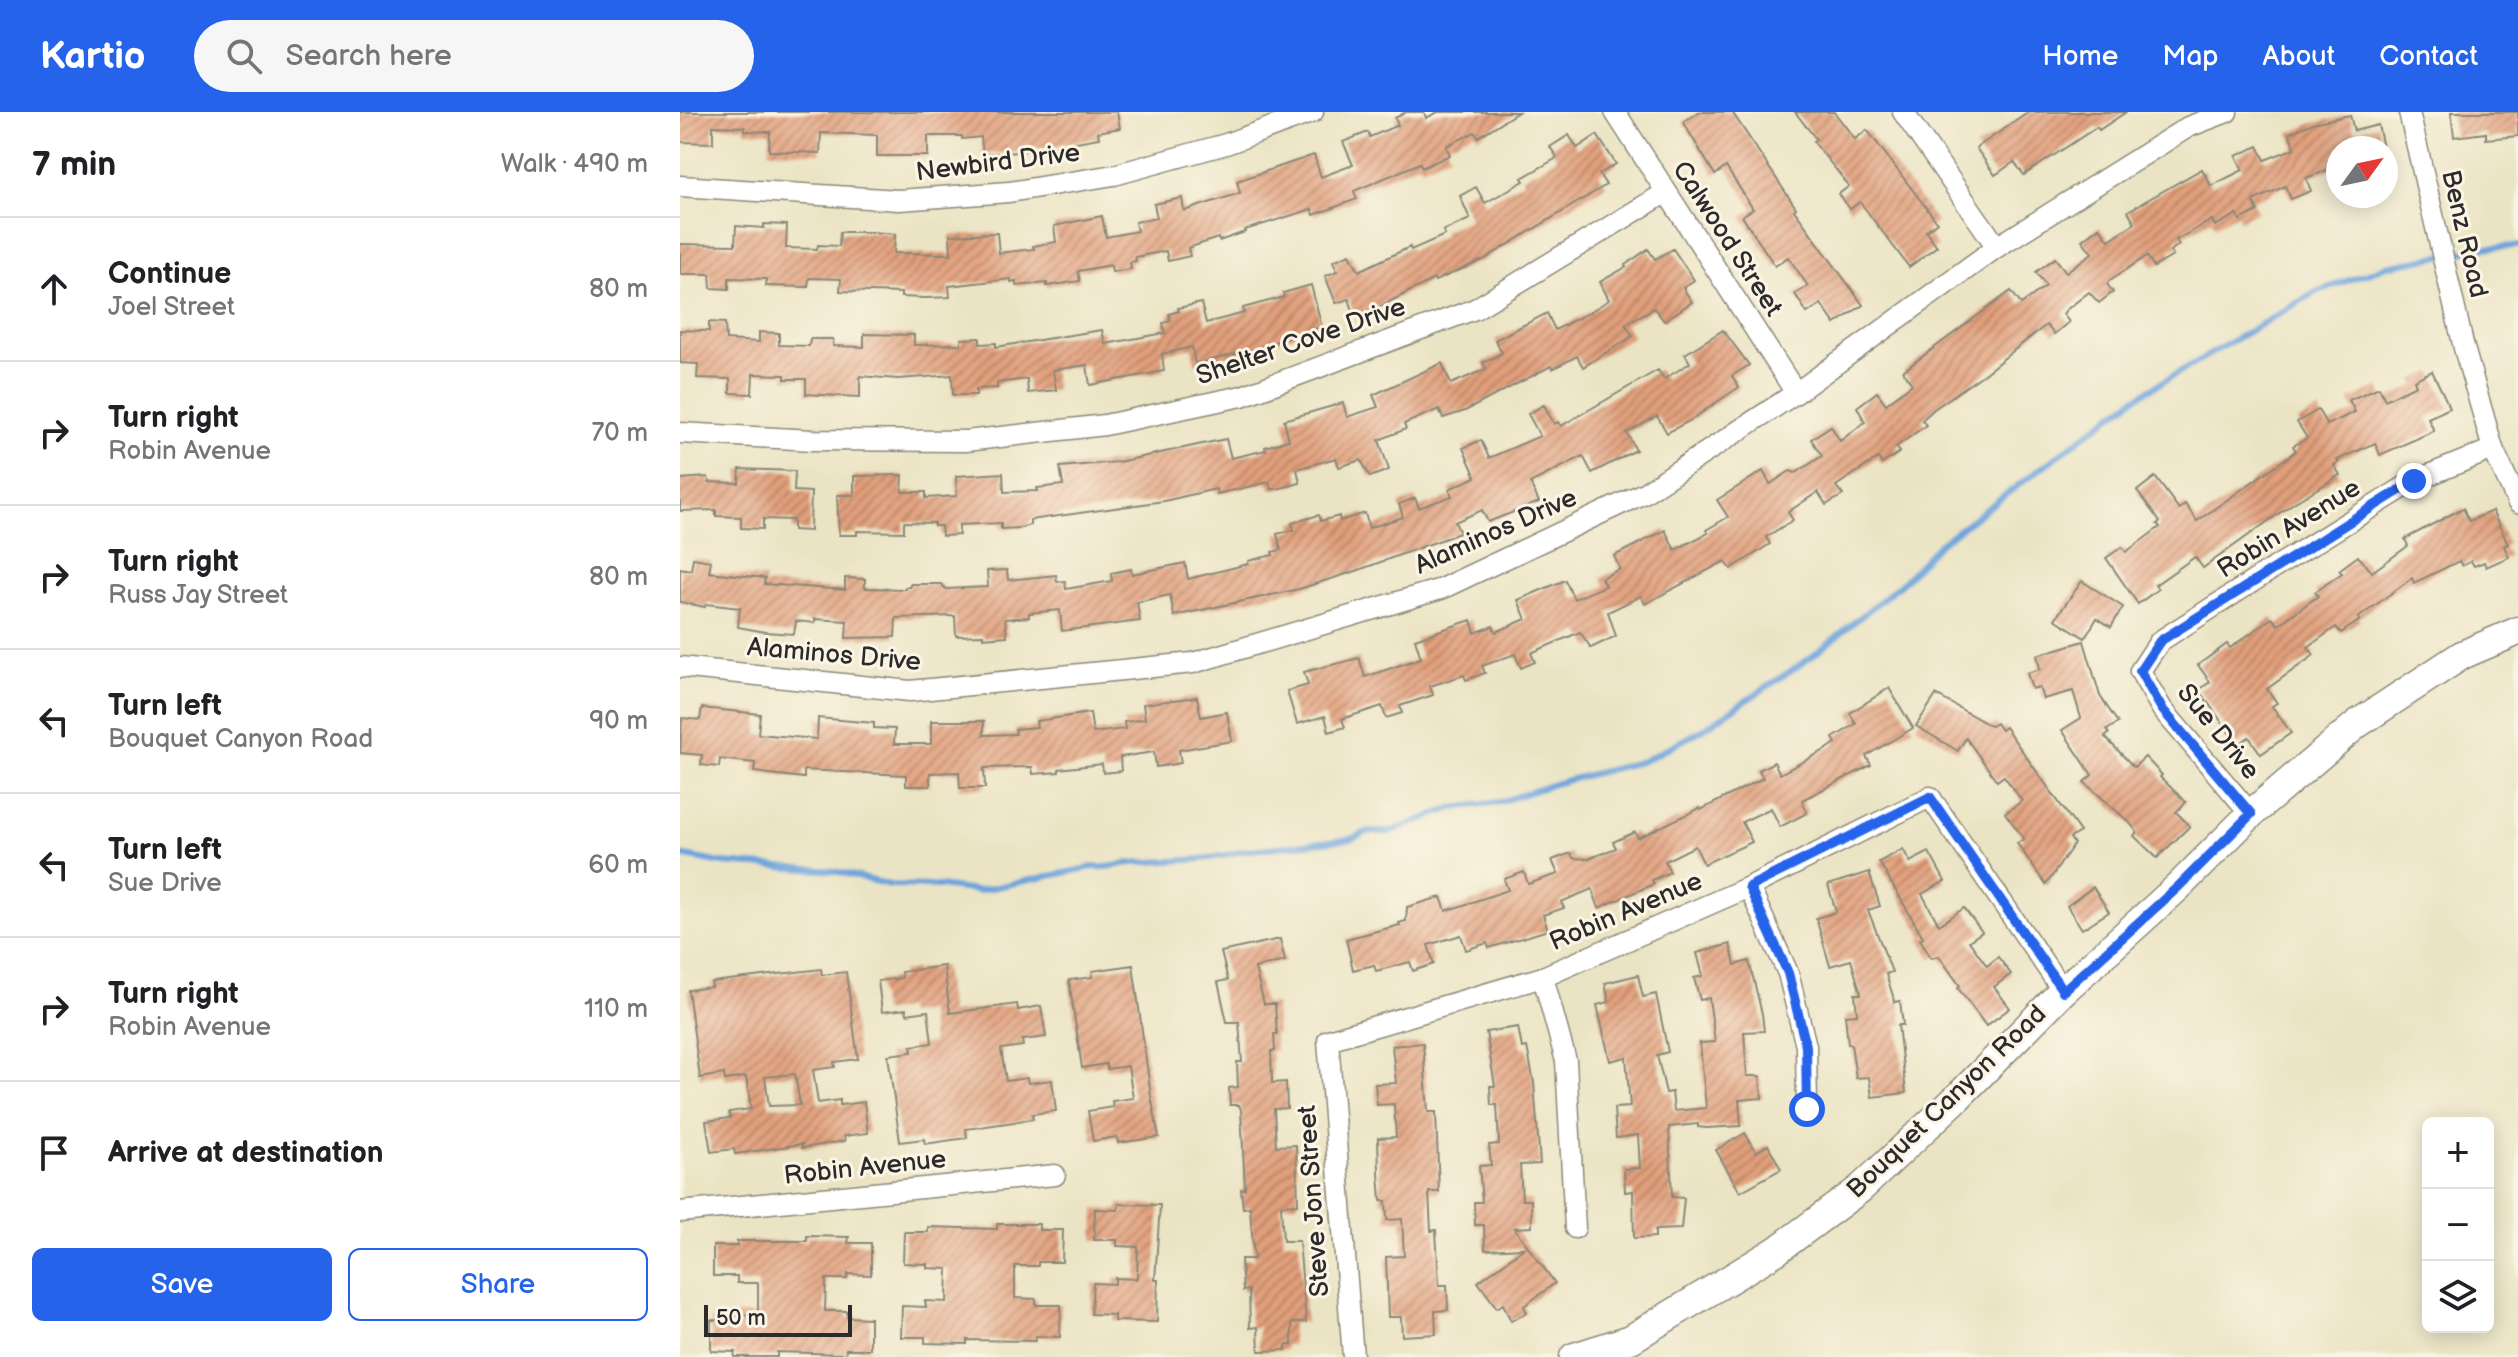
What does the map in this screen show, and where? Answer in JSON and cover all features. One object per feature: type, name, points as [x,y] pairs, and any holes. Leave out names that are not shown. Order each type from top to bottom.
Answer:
[{"type":"main road","name":"Bouquet Canyon Road","points":[[1574,1357],[1631,1339],[1776,1251],[1848,1198],[1958,1097],[2063,991],[2178,887],[2251,814],[2357,724],[2462,655],[2518,631]]},
{"type":"street","name":"Newbird Drive","points":[[680,186],[899,200],[1009,192],[1114,175],[1226,144],[1313,112]]},
{"type":"street","name":"Calwood Street","points":[[1615,112],[1796,393]]},
{"type":"street","points":[[1903,112],[1997,247]]},
{"type":"street","name":"Alaminos Drive","points":[[680,667],[910,691],[1193,663],[1441,589],[1644,493],[1796,393],[1997,247],[2184,119],[2227,112]]},
{"type":"street","name":"Benz Road","points":[[2409,112],[2454,310],[2493,449],[2518,503]]},
{"type":"street","name":"Shelter Cove Drive","points":[[680,433],[813,440],[966,441],[1105,425],[1242,396],[1475,309],[1665,193]]},
{"type":"street","name":"Robin Avenue","points":[[2160,641],[2414,481],[2493,449]]},
{"type":"street","name":"Sue Drive","points":[[2160,641],[2140,671],[2162,709],[2251,814]]},
{"type":"street","name":"Robin Avenue","points":[[1328,1040],[1543,977],[1749,887],[1930,797],[2063,991]]},
{"type":"street","points":[[1749,887],[1788,973],[1806,1046],[1807,1109]]},
{"type":"street","points":[[1543,977],[1566,1061],[1575,1228]]},
{"type":"street","name":"Steve Jon Street","points":[[1328,1040],[1353,1357]]},
{"type":"street","name":"Robin Avenue","points":[[680,1212],[1055,1175]]},
{"type":"building","points":[[680,112],[1117,112],[1120,128],[1098,132],[1099,138],[1020,152],[983,154],[981,137],[928,136],[928,156],[877,156],[877,135],[821,133],[820,153],[769,151],[770,132],[745,131],[745,127],[713,126],[713,143],[680,142]]},
{"type":"building","points":[[1406,112],[1424,112],[1426,118],[1438,112],[1518,112],[1478,137],[1475,132],[1446,146],[1450,155],[1422,168],[1420,163],[1354,191],[1357,199],[1314,215],[1312,209],[1219,241],[1218,238],[1188,248],[1190,256],[1168,261],[1166,251],[1135,257],[1136,261],[1130,262],[1131,269],[1112,272],[1111,265],[1078,271],[1080,281],[1047,286],[1047,283],[1016,286],[1016,281],[1011,282],[1011,279],[949,286],[950,297],[926,298],[901,297],[901,293],[840,291],[841,279],[809,278],[808,287],[766,286],[767,279],[729,278],[729,289],[711,288],[710,274],[680,274],[680,244],[735,245],[736,226],[764,228],[764,224],[787,225],[786,248],[839,246],[840,232],[871,232],[895,234],[894,253],[951,254],[950,235],[997,233],[999,253],[1034,249],[1033,246],[1056,242],[1054,226],[1102,216],[1106,237],[1137,231],[1135,222],[1157,218],[1154,204],[1182,198],[1184,211],[1240,193],[1237,181],[1314,155],[1321,177],[1353,165],[1343,142],[1368,132],[1370,137],[1398,125],[1395,118]]},
{"type":"building","points":[[1699,112],[1732,112],[1796,208],[1794,210],[1863,305],[1835,324],[1821,304],[1807,313],[1795,294],[1808,286],[1788,257],[1775,266],[1742,216],[1753,209],[1726,167],[1715,175],[1683,122]]},
{"type":"building","points":[[1795,112],[1834,112],[1855,139],[1867,130],[1937,222],[1926,231],[1937,246],[1909,267],[1860,202],[1850,209],[1839,194],[1849,186],[1813,141],[1816,139]]},
{"type":"building","points":[[2029,112],[2126,112],[2099,130],[2097,127],[2024,175],[2014,162],[1995,175],[1976,148]]},
{"type":"building","points":[[2451,112],[2518,112],[2518,136],[2486,139],[2486,133],[2454,137]]},
{"type":"building","points":[[2350,115],[2354,131],[2378,125],[2380,136],[2326,136],[2326,170],[2306,178],[2311,191],[2291,199],[2285,186],[2253,201],[2258,211],[2240,220],[2237,214],[2215,226],[2212,220],[2176,240],[2179,245],[2170,251],[2173,256],[2154,267],[2147,256],[2110,280],[2107,284],[2113,292],[2099,303],[2089,292],[2066,310],[2063,314],[2069,322],[2054,334],[2046,325],[1934,409],[1922,420],[1926,425],[1896,447],[1900,452],[1882,464],[1878,458],[1836,486],[1843,495],[1826,505],[1818,492],[1788,512],[1793,520],[1766,537],[1770,544],[1731,569],[1725,561],[1645,604],[1641,596],[1608,612],[1616,636],[1591,648],[1580,632],[1531,653],[1535,662],[1521,668],[1515,654],[1482,666],[1485,673],[1466,680],[1464,675],[1430,686],[1433,695],[1400,706],[1402,713],[1386,718],[1382,706],[1342,719],[1345,727],[1329,732],[1325,716],[1297,724],[1287,691],[1308,685],[1304,672],[1359,658],[1365,677],[1421,658],[1415,639],[1471,620],[1475,633],[1493,626],[1496,632],[1526,619],[1518,600],[1565,580],[1574,599],[1605,586],[1601,578],[1620,569],[1614,556],[1665,530],[1675,550],[1708,533],[1706,530],[1728,517],[1717,500],[1763,471],[1770,484],[1790,471],[1796,473],[1822,456],[1811,439],[1831,426],[1840,441],[1865,422],[1857,407],[1877,392],[1886,404],[1912,384],[1903,371],[2011,291],[2021,304],[2046,286],[2036,272],[2055,258],[2066,272],[2092,253],[2082,240],[2099,227],[2109,240],[2135,223],[2128,211],[2202,169],[2211,186],[2243,170],[2236,156],[2258,146],[2265,160],[2295,148],[2289,133],[2313,123]]},
{"type":"building","points":[[1569,135],[1577,148],[1597,135],[1616,164],[1599,174],[1606,185],[1483,260],[1434,279],[1377,308],[1355,316],[1349,299],[1336,303],[1325,276],[1337,271],[1333,261],[1350,254],[1359,271],[1410,247],[1411,250],[1445,235],[1443,231],[1470,219],[1460,196],[1476,187],[1485,203],[1555,159],[1557,157],[1550,147]]},
{"type":"building","points":[[1648,249],[1655,259],[1673,249],[1694,280],[1683,288],[1692,302],[1664,321],[1654,308],[1625,324],[1633,336],[1583,367],[1577,356],[1552,369],[1551,366],[1465,411],[1443,418],[1439,409],[1404,424],[1406,429],[1379,440],[1389,470],[1370,477],[1361,460],[1339,467],[1336,458],[1297,469],[1300,483],[1277,489],[1271,489],[1269,482],[1217,494],[1216,489],[1164,501],[1030,520],[1030,525],[1020,528],[1001,529],[1001,523],[959,525],[959,535],[942,536],[941,526],[934,526],[934,523],[904,522],[904,532],[857,531],[857,535],[839,535],[837,495],[854,495],[854,476],[903,475],[902,492],[926,492],[926,498],[957,496],[956,476],[1003,473],[1004,492],[1038,491],[1037,488],[1063,485],[1060,467],[1118,462],[1226,439],[1231,458],[1266,450],[1265,447],[1289,440],[1284,420],[1343,403],[1347,417],[1378,407],[1373,395],[1442,363],[1451,384],[1486,369],[1483,363],[1502,353],[1495,340],[1547,313],[1555,330],[1588,313],[1609,300],[1600,282]]},
{"type":"building","points":[[1311,285],[1322,327],[1272,345],[1195,364],[1192,347],[1162,354],[1164,371],[1090,385],[1087,365],[1053,370],[1056,390],[1028,393],[1027,379],[997,383],[997,388],[976,389],[976,395],[953,395],[952,375],[898,379],[860,376],[860,397],[839,396],[806,394],[806,379],[753,374],[752,394],[730,393],[730,379],[697,378],[698,364],[680,363],[680,330],[709,331],[709,322],[725,323],[726,340],[759,342],[759,332],[779,333],[779,345],[809,346],[810,339],[833,339],[833,346],[864,347],[864,334],[914,335],[914,345],[961,344],[961,339],[980,338],[980,344],[996,343],[996,347],[1102,330],[1105,344],[1165,333],[1163,323],[1171,321],[1169,314],[1179,311],[1178,308],[1201,303],[1206,323],[1244,313],[1243,308],[1284,297],[1283,293]]},
{"type":"building","points":[[1723,330],[1749,365],[1732,376],[1739,387],[1691,420],[1667,433],[1657,416],[1627,433],[1636,450],[1592,473],[1583,456],[1530,483],[1539,502],[1488,522],[1482,510],[1455,522],[1460,533],[1299,589],[1174,616],[1170,595],[1137,602],[1140,621],[1062,631],[1060,610],[1029,613],[1029,617],[1005,619],[1007,636],[983,638],[983,635],[956,636],[955,616],[896,618],[895,637],[846,638],[847,621],[815,619],[815,623],[796,621],[794,634],[765,632],[738,627],[740,608],[706,604],[705,607],[680,602],[680,568],[691,570],[693,558],[711,561],[709,572],[765,578],[764,584],[845,590],[845,578],[865,579],[865,588],[905,589],[910,584],[941,584],[946,589],[988,587],[987,571],[1007,570],[1008,580],[1056,575],[1057,582],[1065,581],[1066,589],[1112,581],[1111,573],[1131,569],[1132,574],[1185,563],[1188,579],[1248,564],[1248,561],[1281,550],[1277,534],[1294,530],[1292,523],[1319,515],[1321,521],[1339,516],[1340,521],[1365,513],[1369,528],[1403,517],[1399,504],[1415,498],[1419,508],[1452,496],[1449,489],[1476,477],[1463,448],[1481,440],[1489,458],[1540,436],[1528,414],[1544,405],[1554,424],[1558,422],[1561,426],[1658,370],[1664,379],[1690,363],[1685,354]]},
{"type":"building","points":[[2432,371],[2450,408],[2428,418],[2434,431],[2380,455],[2375,443],[2337,460],[2339,462],[2334,465],[2340,475],[2292,504],[2203,568],[2195,557],[2155,585],[2158,589],[2138,604],[2106,558],[2122,547],[2126,552],[2160,527],[2157,524],[2160,522],[2137,491],[2155,477],[2179,509],[2185,504],[2197,521],[2296,451],[2293,446],[2307,438],[2297,422],[2318,410],[2327,425],[2355,412],[2349,400],[2379,387],[2385,400],[2416,385],[2414,380]]},
{"type":"building","points":[[740,469],[795,471],[794,491],[811,492],[810,531],[793,530],[793,520],[763,519],[763,529],[741,528],[741,517],[716,516],[716,510],[680,511],[680,479],[708,477],[709,482],[739,483]]},
{"type":"building","points":[[2463,508],[2469,521],[2492,511],[2508,544],[2504,546],[2509,557],[2486,567],[2484,562],[2474,566],[2471,561],[2462,566],[2459,561],[2414,583],[2412,578],[2341,633],[2336,627],[2308,647],[2314,655],[2267,689],[2277,703],[2272,706],[2291,733],[2261,754],[2249,737],[2238,745],[2199,690],[2210,682],[2198,665],[2227,644],[2230,648],[2272,618],[2278,625],[2318,596],[2315,592],[2342,573],[2339,570],[2358,556],[2372,572],[2408,546],[2405,539]]},
{"type":"building","points":[[2082,581],[2123,607],[2111,627],[2097,618],[2085,638],[2055,619]]},
{"type":"building","points":[[2084,641],[2100,696],[2118,723],[2107,730],[2109,734],[2105,737],[2134,767],[2145,757],[2186,802],[2176,812],[2190,826],[2157,858],[2134,836],[2137,832],[2129,822],[2084,782],[2092,775],[2062,730],[2081,718],[2073,691],[2043,699],[2039,687],[2032,689],[2027,673],[2040,669],[2037,655]]},
{"type":"building","points":[[1889,688],[1913,728],[1866,756],[1871,765],[1802,800],[1807,813],[1780,827],[1771,808],[1742,822],[1752,842],[1704,864],[1695,846],[1665,861],[1670,872],[1652,880],[1654,884],[1599,908],[1592,889],[1561,902],[1564,908],[1543,915],[1548,930],[1489,948],[1487,943],[1466,950],[1461,935],[1428,945],[1434,964],[1413,971],[1410,962],[1376,971],[1374,965],[1353,970],[1346,939],[1400,925],[1406,921],[1407,907],[1441,897],[1446,911],[1508,890],[1504,879],[1524,872],[1528,884],[1558,874],[1552,860],[1571,853],[1573,858],[1588,859],[1616,848],[1613,842],[1635,832],[1638,838],[1763,778],[1759,770],[1774,762],[1780,774],[1836,743],[1833,738],[1856,724],[1850,713]]},
{"type":"building","points":[[1936,695],[1991,726],[1996,723],[2001,730],[2005,727],[2080,832],[2070,838],[2074,844],[2046,885],[2017,843],[2024,839],[2005,813],[2022,801],[2004,776],[1997,781],[1966,738],[1958,751],[1916,726]]},
{"type":"building","points":[[1197,697],[1201,717],[1227,712],[1232,741],[1179,750],[1181,763],[1156,767],[1154,752],[1120,757],[1121,771],[1103,773],[1102,764],[1033,774],[1032,767],[984,768],[985,788],[960,788],[959,772],[930,773],[930,786],[906,786],[906,775],[804,770],[804,778],[754,772],[755,763],[720,759],[719,767],[701,765],[702,755],[680,753],[682,718],[700,720],[702,708],[760,714],[758,734],[817,739],[818,718],[874,723],[874,728],[895,729],[894,744],[931,744],[931,721],[984,721],[984,735],[1016,734],[1015,729],[1037,727],[1036,721],[1090,713],[1093,733],[1125,729],[1124,722],[1145,719],[1143,704]]},
{"type":"building","points":[[1903,849],[1910,862],[1929,852],[1945,881],[1922,894],[1939,925],[1964,908],[1982,932],[1969,941],[1987,966],[1998,957],[2011,974],[1994,987],[2010,1008],[1986,1026],[1939,956],[1931,958],[1920,939],[1923,937],[1879,862]]},
{"type":"building","points":[[1869,872],[1880,906],[1868,910],[1892,972],[1886,974],[1895,1002],[1900,1001],[1903,1025],[1898,1025],[1906,1093],[1872,1097],[1869,1077],[1856,1078],[1851,1044],[1848,1044],[1845,1015],[1857,1014],[1855,994],[1861,994],[1851,960],[1830,966],[1816,918],[1836,912],[1828,885]]},
{"type":"building","points":[[2093,887],[2109,912],[2082,929],[2067,906]]},
{"type":"building","points":[[1280,939],[1285,961],[1255,968],[1264,1004],[1275,1004],[1277,1034],[1274,1034],[1275,1051],[1271,1051],[1272,1083],[1286,1082],[1287,1108],[1274,1109],[1276,1146],[1296,1145],[1298,1204],[1281,1205],[1283,1241],[1299,1241],[1306,1322],[1292,1323],[1292,1345],[1286,1345],[1286,1350],[1259,1351],[1258,1327],[1250,1328],[1249,1290],[1243,1291],[1241,1259],[1254,1259],[1250,1207],[1243,1208],[1241,1189],[1245,1189],[1241,1110],[1239,1105],[1230,1105],[1229,1088],[1238,1087],[1237,1062],[1242,1062],[1239,1022],[1227,1022],[1218,982],[1228,980],[1221,952]]},
{"type":"building","points":[[1730,944],[1735,965],[1749,961],[1762,1014],[1764,1031],[1744,1032],[1747,1076],[1760,1076],[1762,1098],[1739,1100],[1741,1126],[1707,1128],[1698,1127],[1698,1124],[1669,1127],[1672,1197],[1684,1198],[1681,1229],[1655,1230],[1655,1237],[1634,1238],[1633,1191],[1625,1192],[1624,1169],[1640,1168],[1638,1135],[1616,1138],[1614,1108],[1630,1107],[1626,1057],[1610,1061],[1597,1005],[1609,1002],[1605,983],[1638,975],[1643,997],[1656,994],[1668,1052],[1657,1055],[1666,1093],[1672,1092],[1674,1111],[1706,1108],[1700,1043],[1715,1042],[1709,998],[1700,1000],[1694,978],[1703,976],[1697,953]]},
{"type":"building","points":[[1133,965],[1159,1137],[1118,1143],[1117,1137],[1093,1141],[1088,1111],[1113,1107],[1112,1101],[1133,1098],[1128,1066],[1107,1069],[1106,1064],[1082,1068],[1069,980],[1093,977],[1092,971]]},
{"type":"building","points":[[944,966],[950,1013],[1017,1004],[1018,1010],[1041,1006],[1046,1037],[1022,1040],[1023,1046],[1001,1049],[1006,1081],[1027,1078],[1028,1083],[1052,1080],[1056,1111],[1032,1114],[1033,1119],[966,1129],[967,1138],[925,1144],[924,1139],[900,1142],[888,1055],[912,1052],[911,1046],[932,1043],[928,1011],[907,1014],[906,1009],[882,1012],[878,981],[902,978],[901,972]]},
{"type":"building","points":[[821,969],[822,975],[846,972],[858,1059],[834,1062],[835,1067],[813,1070],[818,1103],[840,1100],[840,1105],[864,1102],[868,1133],[844,1136],[845,1141],[802,1148],[802,1144],[735,1154],[734,1149],[711,1152],[706,1121],[730,1118],[729,1112],[751,1109],[746,1077],[725,1080],[724,1074],[700,1078],[688,990],[712,987],[711,982]],"holes":[[[795,1074],[800,1105],[769,1106],[765,1077]]]},
{"type":"building","points":[[1518,1027],[1522,1048],[1527,1047],[1534,1083],[1540,1164],[1520,1165],[1522,1200],[1531,1200],[1532,1227],[1514,1228],[1555,1283],[1524,1306],[1527,1313],[1511,1321],[1503,1304],[1497,1308],[1478,1282],[1524,1248],[1485,1250],[1484,1225],[1475,1225],[1474,1202],[1482,1202],[1479,1166],[1491,1165],[1489,1145],[1499,1144],[1497,1105],[1491,1105],[1490,1086],[1495,1086],[1486,1032]]},
{"type":"building","points":[[1423,1043],[1428,1112],[1436,1112],[1439,1192],[1429,1192],[1431,1231],[1436,1230],[1439,1285],[1447,1285],[1448,1310],[1435,1311],[1436,1334],[1402,1336],[1401,1317],[1388,1317],[1386,1257],[1404,1256],[1402,1219],[1387,1220],[1386,1201],[1381,1201],[1379,1173],[1378,1138],[1396,1137],[1394,1104],[1377,1105],[1375,1084],[1396,1083],[1392,1046]]},
{"type":"building","points":[[1745,1133],[1756,1152],[1768,1145],[1781,1169],[1740,1192],[1716,1150]]},
{"type":"building","points":[[1119,1204],[1160,1205],[1155,1280],[1158,1280],[1157,1322],[1114,1321],[1114,1315],[1091,1314],[1093,1283],[1115,1284],[1115,1278],[1137,1279],[1138,1247],[1117,1246],[1117,1240],[1094,1240],[1095,1209],[1118,1210]]},
{"type":"building","points":[[997,1224],[1039,1224],[1039,1230],[1063,1230],[1062,1262],[1015,1266],[1015,1298],[1036,1299],[1036,1305],[1061,1305],[1060,1337],[1036,1336],[1035,1341],[967,1340],[967,1344],[925,1343],[925,1337],[901,1337],[902,1306],[926,1307],[925,1301],[947,1302],[948,1269],[903,1263],[904,1232],[928,1232],[928,1227],[997,1229]]},
{"type":"building","points":[[807,1236],[849,1237],[848,1243],[871,1243],[871,1275],[848,1274],[847,1279],[826,1279],[825,1311],[847,1311],[847,1317],[870,1318],[870,1349],[846,1349],[845,1354],[777,1352],[777,1357],[734,1357],[735,1352],[711,1351],[711,1320],[736,1321],[736,1315],[758,1315],[758,1283],[737,1283],[737,1276],[713,1276],[713,1246],[737,1246],[737,1241],[807,1241]]},
{"type":"waterway","points":[[680,855],[722,863],[835,871],[890,885],[977,891],[1093,867],[1201,859],[1241,851],[1351,839],[1366,832],[1389,832],[1452,808],[1500,802],[1557,783],[1643,761],[1702,730],[1813,656],[1903,582],[1938,545],[2135,398],[2316,292],[2387,266],[2482,248],[2518,246]]},
{"type":"route","points":[[1807,1109],[1806,1046],[1788,973],[1749,887],[1930,797],[2063,991],[2178,887],[2251,814],[2162,709],[2140,671],[2160,641],[2414,481]]}]
